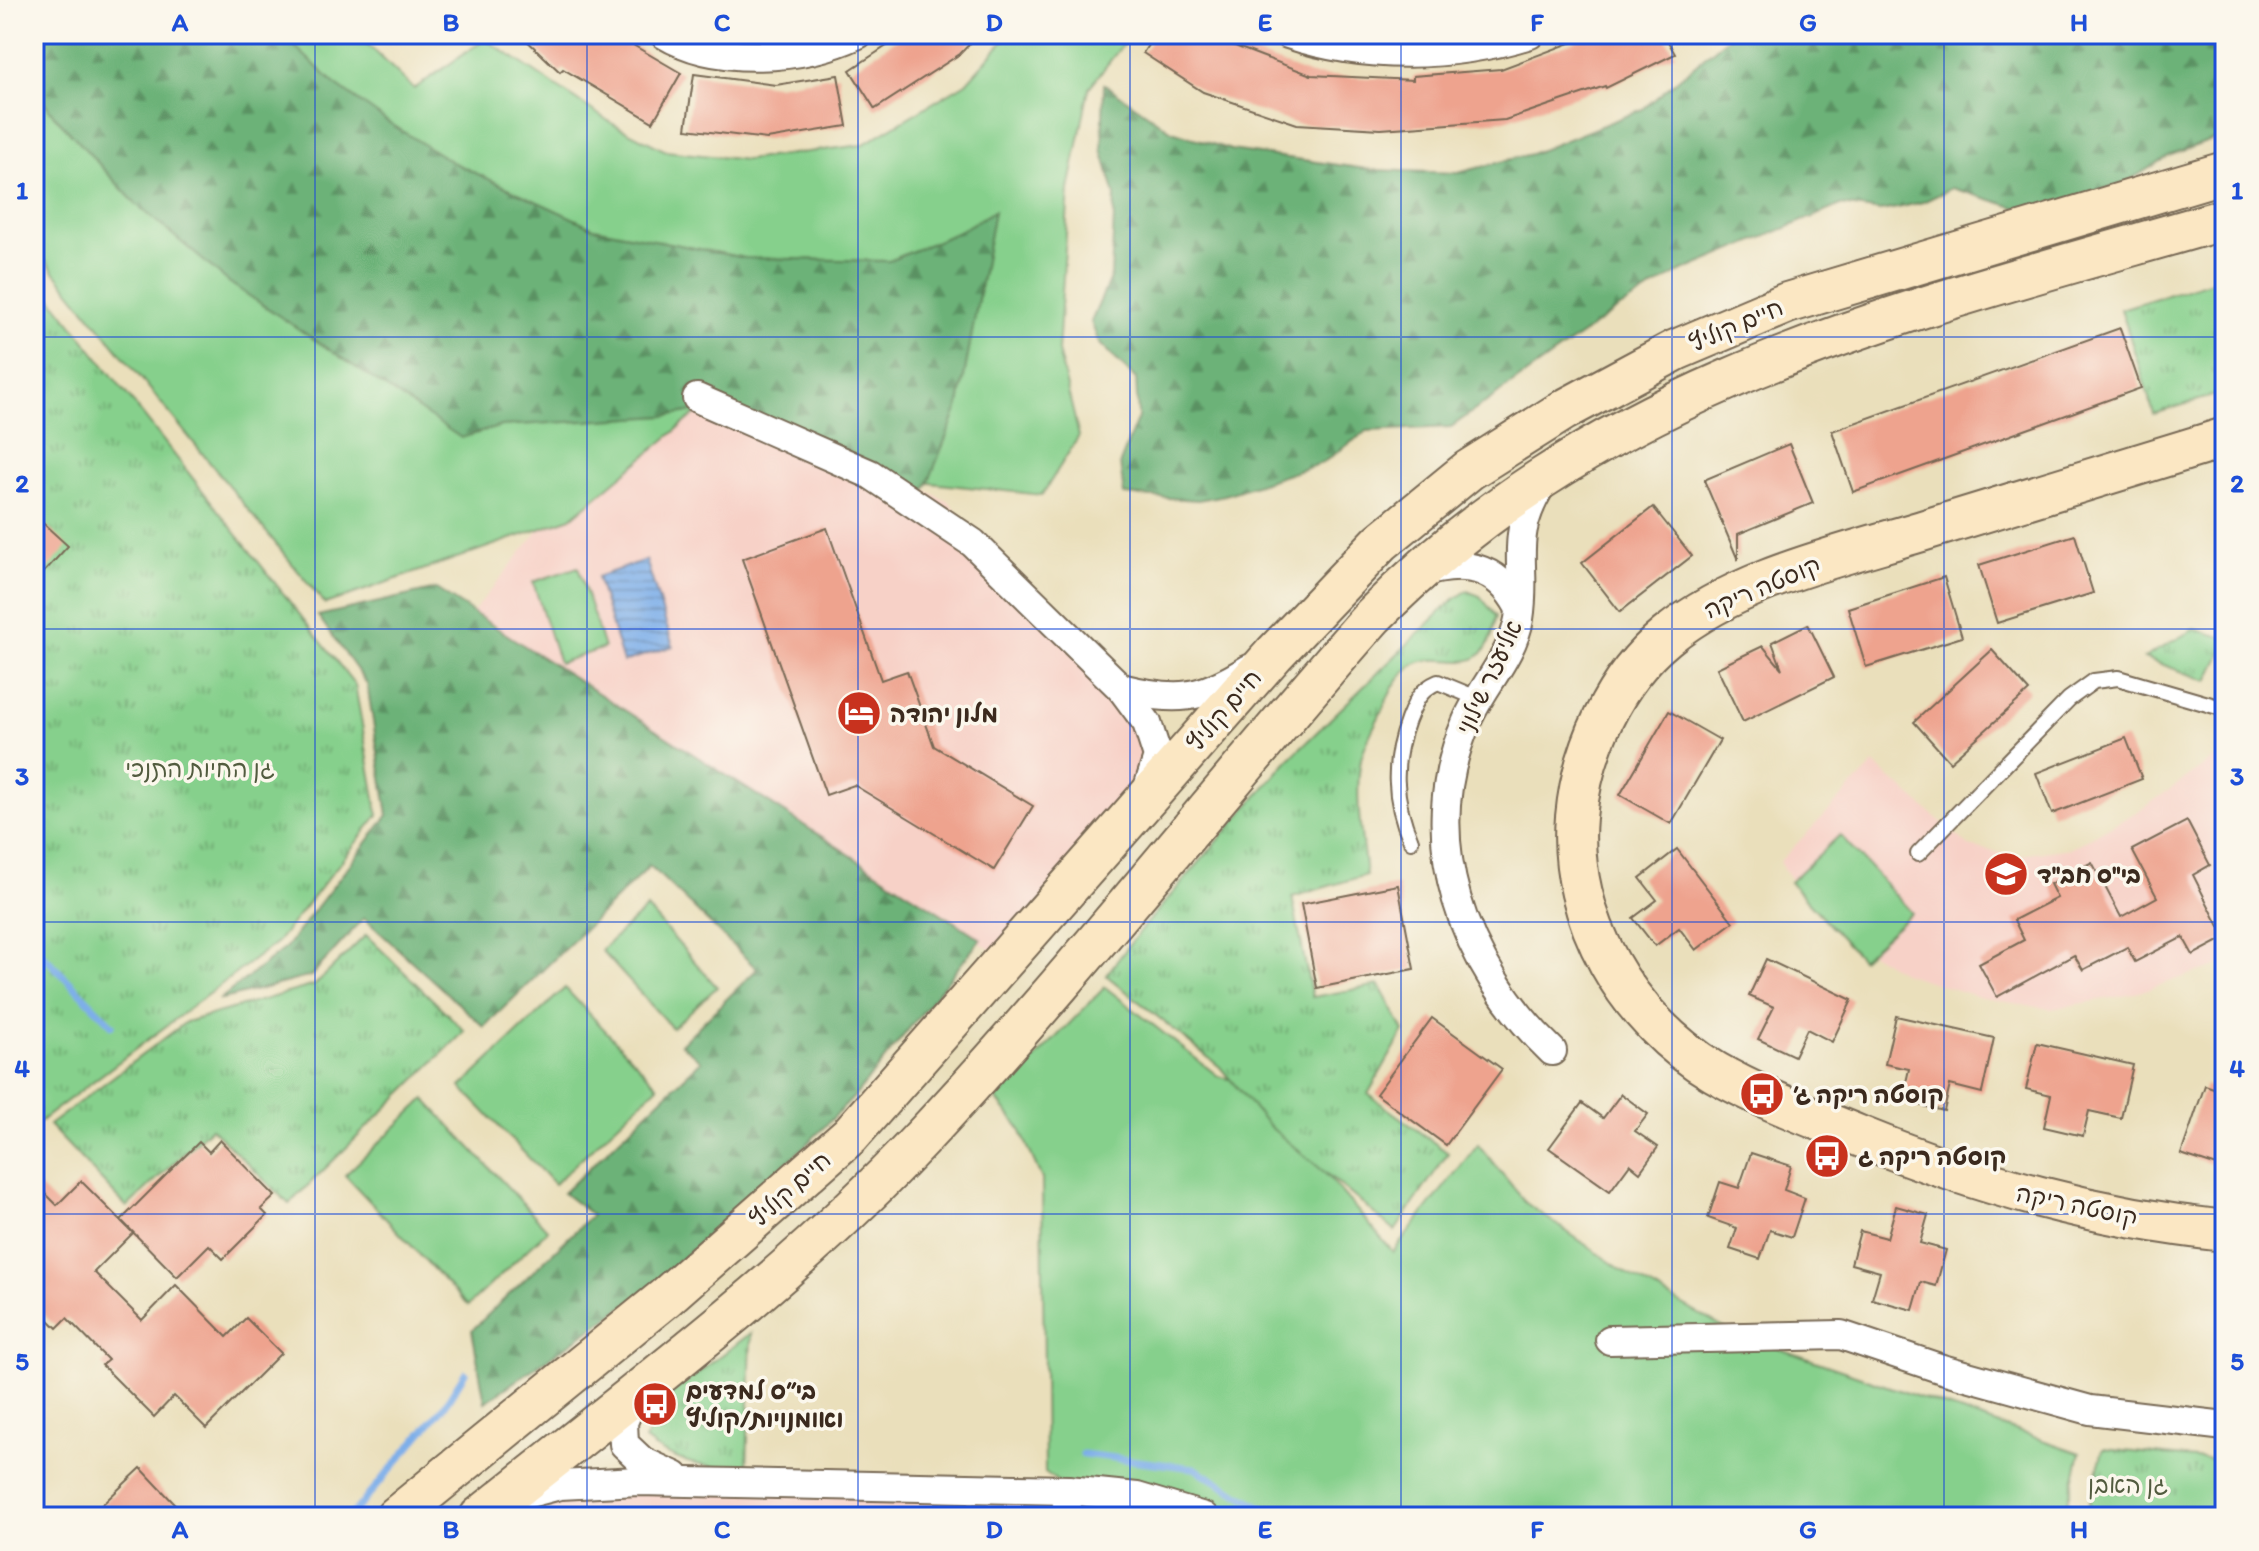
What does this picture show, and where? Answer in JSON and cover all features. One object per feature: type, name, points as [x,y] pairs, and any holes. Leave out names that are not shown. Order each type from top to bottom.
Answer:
[{"type":"main road","name":"חיים קוליץ","points":[[396,1517],[665,1298],[840,1144],[907,1073],[1274,654],[1381,542],[1469,470],[1564,410],[1676,350],[1841,284],[2225,172]]},
{"type":"main road","name":"חיים קוליץ","points":[[487,1511],[693,1347],[786,1266],[921,1139],[1279,722],[1412,576],[1497,507],[1549,473],[1696,392],[1803,346],[2225,219]]},
{"type":"main road","name":"קוסטה ריקה","points":[[2225,438],[1824,561],[1710,605],[1662,640],[1609,706],[1593,741],[1578,796],[1574,842],[1582,896],[1610,964],[1627,992],[1654,1022],[1714,1071],[1788,1107],[1997,1188],[2162,1223],[2225,1231]]},
{"type":"street","points":[[664,34],[696,50],[720,56],[858,34]]},
{"type":"street","points":[[1288,34],[1328,47],[1366,53],[1464,49],[1530,34]]},
{"type":"street","points":[[697,398],[870,474],[973,543],[1121,688],[1147,723],[1158,757],[1153,779],[1134,812]]},
{"type":"street","name":"אליעזר שילוני","points":[[1549,473],[1528,506],[1519,534],[1519,607],[1512,637],[1456,749],[1446,791],[1449,874],[1475,951],[1525,1025],[1552,1051]]},
{"type":"street","name":"אליעזר שילוני","points":[[1412,576],[1435,569],[1479,569],[1497,576],[1508,587],[1519,607]]},
{"type":"street","points":[[1121,688],[1163,699],[1186,696],[1227,683],[1274,654]]},
{"type":"street","points":[[1610,1340],[1841,1335],[1942,1369],[2090,1410],[2225,1426]]},
{"type":"street","points":[[645,1383],[628,1408],[621,1433],[624,1444],[642,1461],[691,1482]]},
{"type":"street","points":[[487,1511],[560,1485],[691,1482],[1067,1504],[1137,1497],[1204,1517]]},
{"type":"lane","points":[[1918,854],[2069,699],[2094,681],[2118,678],[2225,709]]},
{"type":"lane","points":[[1411,841],[1400,816],[1395,764],[1418,696],[1427,686],[1438,682],[1479,699]]},
{"type":"shaded area","points":[[675,362],[951,503],[973,544],[1121,688],[1158,757],[1006,959],[464,623]]},
{"type":"shaded area","name":"בי\"ס חב\"ד","points":[[2225,751],[2225,963],[2133,994],[2051,1009],[1982,998],[1903,973],[1840,934],[1795,886],[1779,862],[1874,764],[1969,846],[2014,856],[2071,848],[2142,809]]},
{"type":"shaded area","points":[[584,1490],[1091,1499],[1169,1517],[501,1517]]},
{"type":"green space","points":[[34,34],[357,34],[414,89],[485,39],[613,124],[666,151],[746,160],[862,145],[966,83],[1010,34],[1131,34],[1089,88],[1069,190],[1058,351],[1079,436],[1042,495],[921,482],[699,411],[571,518],[325,604],[34,247]]},
{"type":"green space","points":[[34,34],[282,34],[335,84],[452,162],[594,228],[745,258],[889,261],[956,233],[994,211],[959,405],[925,491],[920,497],[719,407],[665,416],[502,426],[461,438],[230,283],[135,203],[52,113],[34,87]]},
{"type":"green space","points":[[1732,34],[2225,34],[2225,135],[2171,155],[2125,183],[2027,211],[1952,188],[1923,202],[1881,211],[1841,205],[1678,273],[1615,311],[1451,427],[1367,431],[1322,463],[1225,495],[1198,500],[1124,495],[1120,463],[1138,417],[1136,379],[1099,343],[1091,322],[1111,276],[1115,195],[1102,149],[1104,84],[1172,131],[1231,150],[1374,170],[1458,173],[1531,154],[1643,109]]},
{"type":"green space","name":"גן החיות התנכי","points":[[34,276],[355,685],[378,815],[277,942],[34,1126]]},
{"type":"green space","points":[[2225,277],[2225,392],[2154,414],[2121,309]]},
{"type":"green space","points":[[578,567],[604,648],[559,663],[533,582]]},
{"type":"green space","points":[[436,589],[981,939],[855,1096],[806,1145],[648,1290],[485,1402],[472,1330],[592,1215],[563,1193],[701,1061],[681,1044],[757,969],[650,866],[484,1027],[364,918],[311,976],[219,1000],[286,947],[388,815],[367,684],[318,616]]},
{"type":"green space","points":[[1467,591],[1480,596],[1496,616],[1483,653],[1473,659],[1423,661],[1410,667],[1391,691],[1363,753],[1358,803],[1366,875],[1292,897],[1312,997],[1379,985],[1404,1031],[1368,1094],[1448,1153],[1395,1231],[1268,1125],[1220,1067],[1106,975],[1287,761],[1453,600]]},
{"type":"green space","points":[[2194,629],[2225,638],[2225,646],[2208,681],[2144,658]]},
{"type":"green space","points":[[1840,835],[1912,913],[1861,959],[1790,882]]},
{"type":"green space","points":[[647,908],[717,987],[672,1028],[601,950]]},
{"type":"green space","points":[[366,935],[465,1031],[289,1204],[211,1128],[127,1207],[49,1125],[186,1022],[315,985]]},
{"type":"green space","points":[[1105,987],[1218,1076],[1248,1084],[1393,1252],[1478,1144],[1526,1203],[1626,1273],[1731,1332],[2080,1453],[2064,1517],[1246,1517],[1209,1502],[1068,1490],[1045,1472],[1042,1179],[1019,1127],[996,1099]]},
{"type":"green space","points":[[565,988],[658,1086],[554,1184],[461,1087]]},
{"type":"green space","points":[[425,1099],[548,1230],[468,1306],[345,1175]]},
{"type":"green space","points":[[751,1333],[747,1471],[681,1460],[645,1440],[665,1398]]},
{"type":"green space","name":"גן האבן","points":[[2103,1449],[2225,1461],[2225,1517],[2086,1517]]},
{"type":"water","points":[[646,560],[673,646],[623,662],[597,577]]},
{"type":"building","points":[[520,34],[614,34],[681,73],[653,122],[563,69],[560,72]]},
{"type":"building","points":[[905,34],[979,34],[960,54],[875,109],[850,70]]},
{"type":"building","points":[[1155,34],[1212,34],[1227,43],[1311,75],[1413,80],[1413,76],[1501,69],[1594,34],[1664,34],[1675,54],[1606,88],[1505,120],[1381,129],[1297,124],[1203,92],[1143,53]]},
{"type":"building","points":[[694,74],[776,85],[838,75],[847,126],[767,139],[686,129]]},
{"type":"building","points":[[2120,328],[2141,388],[1853,492],[1832,431]]},
{"type":"building","points":[[1789,444],[1813,503],[1738,534],[1738,560],[1704,480]]},
{"type":"building","points":[[1653,507],[1692,556],[1620,612],[1582,563]]},
{"type":"building","points":[[34,515],[68,546],[34,583]]},
{"type":"building","name":"מלון יהודה","points":[[827,528],[881,680],[907,671],[934,746],[1033,806],[994,870],[854,785],[826,795],[742,559]]},
{"type":"building","points":[[2075,535],[2093,593],[1997,623],[1979,565]]},
{"type":"building","points":[[1944,577],[1962,637],[1866,667],[1848,608]]},
{"type":"building","points":[[1808,624],[1834,677],[1743,722],[1717,668],[1763,646],[1782,669],[1772,642]]},
{"type":"building","points":[[1992,650],[2029,691],[1950,762],[1914,722]]},
{"type":"building","points":[[1669,711],[1720,740],[1671,824],[1620,795]]},
{"type":"building","points":[[2126,738],[2142,779],[2052,814],[2036,773]]},
{"type":"building","points":[[2187,821],[2210,865],[2193,875],[2225,938],[2193,955],[2183,937],[2135,962],[2127,947],[2083,970],[2074,955],[1997,997],[1979,964],[2024,940],[2014,920],[2057,898],[2050,884],[2092,862],[2121,917],[2157,897],[2132,850]]},
{"type":"building","points":[[1677,849],[1733,922],[1696,950],[1679,928],[1655,946],[1633,918],[1657,900],[1640,878]]},
{"type":"building","points":[[1398,885],[1414,969],[1317,988],[1301,904]]},
{"type":"building","points":[[1766,959],[1852,1000],[1832,1042],[1807,1029],[1794,1056],[1758,1039],[1774,1007],[1749,996]]},
{"type":"building","points":[[1896,1016],[1994,1038],[1982,1093],[1950,1085],[1944,1111],[1902,1101],[1909,1069],[1885,1064]]},
{"type":"building","points":[[1432,1018],[1502,1069],[1446,1145],[1376,1094]]},
{"type":"building","points":[[2037,1043],[2133,1065],[2121,1118],[2089,1111],[2083,1136],[2044,1127],[2051,1095],[2026,1089]]},
{"type":"building","points":[[2205,1085],[2225,1092],[2225,1142],[2217,1166],[2181,1154]]},
{"type":"building","points":[[1621,1094],[1648,1114],[1635,1131],[1658,1147],[1640,1172],[1630,1164],[1610,1191],[1549,1148],[1582,1103],[1603,1118]]},
{"type":"building","points":[[220,1140],[275,1196],[261,1209],[267,1215],[223,1259],[209,1245],[177,1277],[121,1220],[199,1142],[209,1152]]},
{"type":"building","points":[[1751,1153],[1791,1166],[1784,1190],[1805,1198],[1792,1237],[1770,1230],[1760,1259],[1730,1249],[1737,1228],[1708,1218],[1720,1182],[1739,1188]]},
{"type":"building","points":[[81,1181],[133,1233],[94,1272],[142,1320],[176,1285],[227,1337],[246,1318],[281,1353],[206,1428],[174,1396],[154,1417],[102,1365],[108,1360],[67,1318],[57,1328],[34,1305],[34,1182],[57,1205]]},
{"type":"building","points":[[1896,1206],[1928,1215],[1920,1243],[1946,1250],[1936,1286],[1921,1282],[1913,1310],[1872,1299],[1880,1272],[1851,1264],[1860,1231],[1887,1238]]},
{"type":"building","points":[[141,1468],[187,1517],[89,1517]]},
{"type":"waterway","points":[[34,946],[112,1025]]},
{"type":"waterway","points":[[350,1517],[443,1408],[465,1373]]},
{"type":"waterway","points":[[1083,1454],[1194,1468],[1278,1517]]},
{"type":"place","name":"מלון יהודה","points":[[859,713]]},
{"type":"place","name":"בי\"ס חב\"ד","points":[[2006,874]]},
{"type":"place","name":"קוסטה ריקה ג׳","points":[[1762,1094]]},
{"type":"place","name":"קוסטה ריקה ג","points":[[1827,1156]]},
{"type":"place","name":"בי״ס למדעים ואומנויות/קוליץ","points":[[655,1404]]}]
